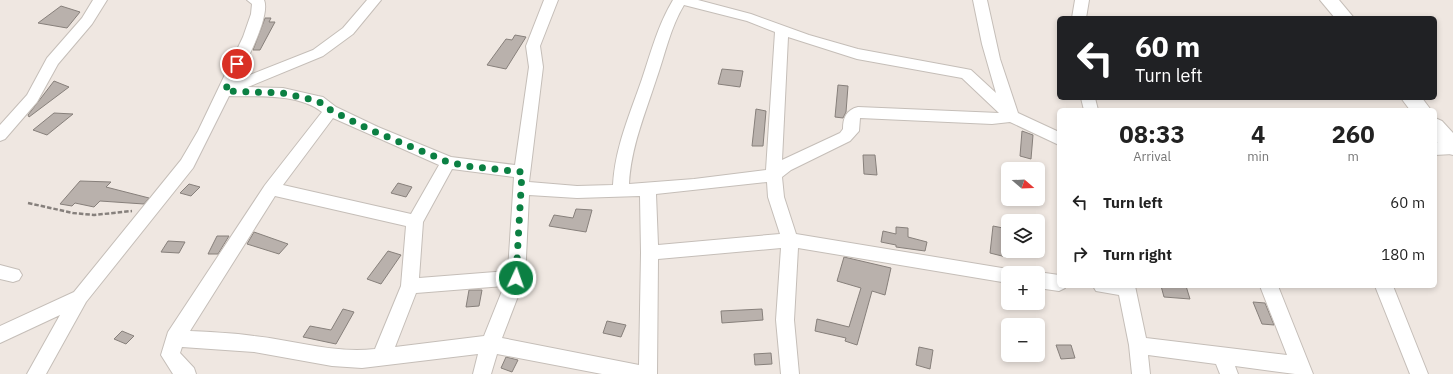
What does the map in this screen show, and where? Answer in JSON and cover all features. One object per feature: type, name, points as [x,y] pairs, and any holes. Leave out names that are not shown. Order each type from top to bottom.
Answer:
[{"type":"highway","points":[[1329,0],[1343,16]]},
{"type":"highway","points":[[1413,100],[1419,108]]},
{"type":"highway","points":[[1437,128],[1453,147]]},
{"type":"street","points":[[0,134],[32,98],[52,61],[87,21],[100,0]]},
{"type":"street","points":[[36,374],[80,297],[186,164],[205,132],[225,91],[258,14],[259,2],[254,0]]},
{"type":"street","points":[[225,91],[318,53],[348,31],[374,0]]},
{"type":"street","points":[[482,374],[490,344],[516,278],[521,180],[536,66],[533,46],[551,0]]},
{"type":"street","points":[[620,191],[623,161],[638,111],[671,13],[681,0],[751,18],[782,30],[858,54],[966,74],[1012,116],[1057,138]]},
{"type":"street","points":[[980,0],[987,37],[998,77],[1012,116]]},
{"type":"street","points":[[1079,16],[1082,0]]},
{"type":"street","points":[[782,30],[778,68],[774,175],[776,197],[790,240],[785,320],[790,374]]},
{"type":"street","points":[[225,91],[283,93],[318,101],[332,111],[403,144],[448,162],[577,192],[648,189],[774,175],[785,166],[845,137],[851,131],[851,119],[853,115],[858,112],[992,119],[1012,116]]},
{"type":"street","points":[[187,374],[179,368],[170,355],[175,338],[271,188],[332,111]]},
{"type":"street","points":[[1437,149],[1453,147]]},
{"type":"street","points":[[381,357],[410,286],[416,222],[448,162]]},
{"type":"street","points":[[271,188],[416,222]]},
{"type":"street","points":[[648,189],[650,253],[648,374]]},
{"type":"street","points":[[650,253],[790,240],[1001,275]]},
{"type":"street","points":[[410,286],[516,278]]},
{"type":"street","points":[[1045,281],[1057,283]]},
{"type":"street","points":[[1126,288],[1138,345],[1141,374]]},
{"type":"street","points":[[1270,288],[1303,370]]},
{"type":"street","points":[[1385,288],[1419,374]]},
{"type":"street","points":[[0,336],[80,297]]},
{"type":"street","points":[[175,338],[254,344],[332,357],[362,359],[490,344],[575,359],[632,371],[636,374]]},
{"type":"street","points":[[1138,345],[1222,356],[1303,370]]},
{"type":"street","points":[[1222,356],[1229,374]]},
{"type":"path","points":[[28,203],[73,213],[94,215],[150,210]]},
{"type":"building","points":[[61,6],[80,12],[67,28],[38,23]]},
{"type":"building","points":[[265,18],[271,18],[269,22],[275,22],[260,50],[253,50]]},
{"type":"building","points":[[515,35],[526,37],[506,69],[487,65],[506,39],[512,40]]},
{"type":"building","points":[[722,69],[743,71],[740,87],[718,84]]},
{"type":"building","points":[[54,81],[69,87],[29,117],[28,115]]},
{"type":"building","points":[[838,85],[848,86],[846,112],[843,118],[835,117]]},
{"type":"building","points":[[756,109],[766,111],[763,146],[752,146]]},
{"type":"building","points":[[54,113],[73,114],[47,135],[33,130]]},
{"type":"building","points":[[1022,131],[1033,135],[1031,159],[1020,156]]},
{"type":"building","points":[[863,155],[875,155],[877,175],[864,174]]},
{"type":"building","points":[[80,181],[111,182],[106,187],[149,198],[144,204],[100,201],[94,207],[75,203],[72,206],[60,204]]},
{"type":"building","points":[[398,183],[412,187],[406,197],[391,193]]},
{"type":"building","points":[[189,184],[200,187],[191,196],[180,193]]},
{"type":"building","points":[[576,209],[592,210],[586,232],[549,226],[554,215],[573,218]]},
{"type":"building","points":[[993,226],[1001,228],[1001,256],[990,253]]},
{"type":"building","points":[[896,227],[908,228],[908,237],[927,242],[925,251],[896,247],[896,245],[881,242],[883,231],[896,234]]},
{"type":"building","points":[[254,232],[288,244],[279,254],[247,244]]},
{"type":"building","points":[[217,236],[229,236],[218,254],[208,254]]},
{"type":"building","points":[[168,241],[185,242],[179,253],[161,252]]},
{"type":"building","points":[[388,251],[401,255],[381,284],[367,279]]},
{"type":"building","points":[[844,257],[891,268],[885,295],[872,291],[857,345],[845,341],[846,338],[815,331],[817,319],[849,327],[861,288],[837,281]]},
{"type":"building","points":[[1162,288],[1187,288],[1190,299],[1164,297]]},
{"type":"building","points":[[469,290],[482,290],[479,306],[466,307]]},
{"type":"building","points":[[1253,302],[1265,303],[1274,325],[1262,324]]},
{"type":"building","points":[[343,309],[354,312],[336,344],[303,337],[310,326],[331,330]]},
{"type":"building","points":[[762,309],[763,320],[722,323],[721,311]]},
{"type":"building","points":[[607,321],[626,325],[621,337],[603,333]]},
{"type":"building","points":[[122,331],[134,336],[126,344],[114,339]]},
{"type":"building","points":[[1056,345],[1071,345],[1075,358],[1061,359]]},
{"type":"building","points":[[919,347],[933,350],[930,369],[916,365]]},
{"type":"building","points":[[771,353],[772,364],[755,365],[754,354]]},
{"type":"building","points":[[506,357],[518,360],[512,372],[501,368]]},
{"type":"route","points":[[237,64],[225,91],[283,93],[318,101],[332,111],[373,131],[448,162],[466,166],[522,172],[516,278]]}]
